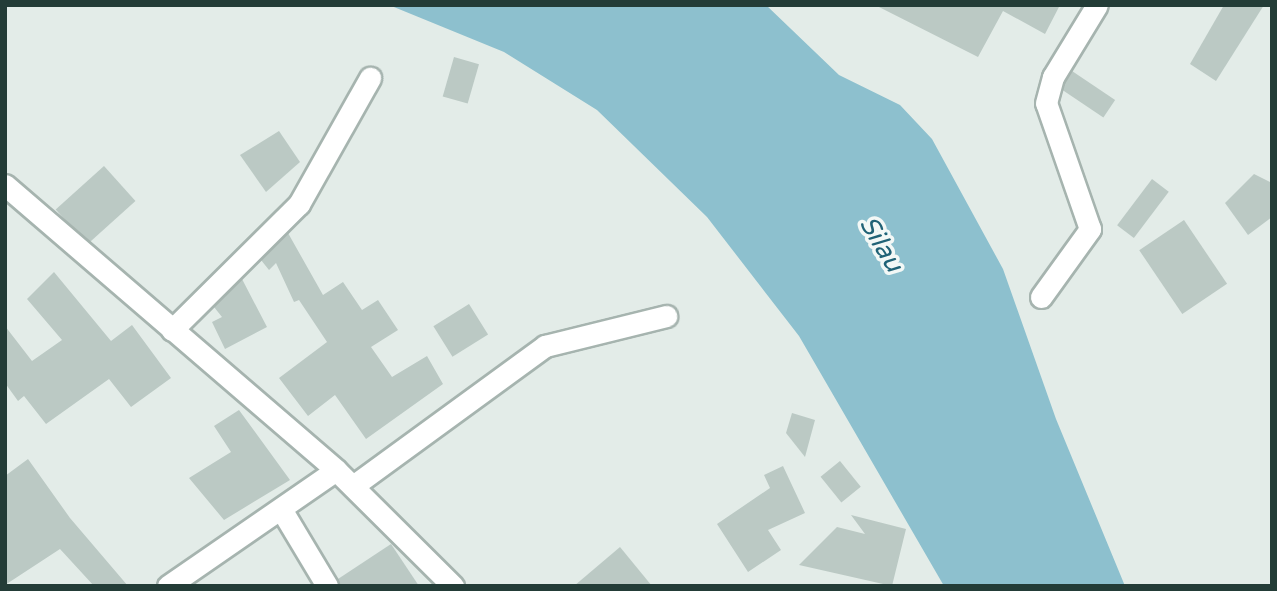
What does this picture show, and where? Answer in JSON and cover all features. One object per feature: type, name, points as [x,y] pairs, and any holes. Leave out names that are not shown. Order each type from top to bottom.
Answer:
[{"type":"street","points":[[1041,297],[1090,229],[1046,103],[1053,77],[1097,5]]},
{"type":"street","points":[[172,330],[299,204],[370,78]]},
{"type":"street","points":[[5,185],[336,470],[453,586]]},
{"type":"street","points":[[353,486],[545,346],[666,316]]},
{"type":"street","points":[[168,586],[336,470]]},
{"type":"street","points":[[281,509],[327,586]]},
{"type":"water","name":"Silau","points":[[389,5],[766,5],[839,75],[900,105],[932,139],[1003,269],[1056,419],[1125,586],[944,586],[799,336],[707,217],[597,110],[504,52]]},
{"type":"building","points":[[875,5],[1060,5],[1045,34],[1003,11],[978,57]]},
{"type":"building","points":[[1224,5],[1264,5],[1216,81],[1190,64]]},
{"type":"building","points":[[454,57],[479,64],[468,104],[443,96]]},
{"type":"building","points":[[1072,71],[1115,100],[1103,117],[1060,88]]},
{"type":"building","points":[[279,131],[300,162],[266,192],[240,155]]},
{"type":"building","points":[[104,166],[135,201],[87,244],[56,209]]},
{"type":"building","points":[[1254,174],[1272,183],[1272,217],[1248,235],[1225,203]]},
{"type":"building","points":[[1152,179],[1169,192],[1134,238],[1117,225]]},
{"type":"building","points":[[1184,220],[1227,284],[1182,314],[1139,250]]},
{"type":"building","points":[[288,233],[323,295],[343,282],[362,310],[378,300],[398,330],[371,347],[392,377],[427,356],[443,384],[366,439],[335,395],[308,416],[279,378],[327,342],[299,300],[294,302],[276,263],[269,270],[261,260]]},
{"type":"building","points":[[54,272],[111,341],[132,325],[171,378],[131,407],[109,379],[46,424],[24,396],[18,401],[5,383],[5,326],[32,361],[62,340],[27,299]]},
{"type":"building","points":[[242,279],[267,327],[225,349],[212,322],[222,317],[214,307]]},
{"type":"building","points":[[469,304],[488,335],[452,357],[433,326]]},
{"type":"building","points":[[239,410],[290,480],[224,520],[189,478],[231,452],[214,426]]},
{"type":"building","points":[[792,413],[815,420],[805,457],[786,433]]},
{"type":"building","points":[[28,459],[70,518],[128,586],[94,586],[60,549],[5,585],[5,476]]},
{"type":"building","points":[[840,461],[861,487],[841,502],[821,477]]},
{"type":"building","points":[[783,466],[805,513],[768,530],[781,550],[748,572],[717,524],[770,488],[764,475]]},
{"type":"building","points":[[851,515],[906,529],[892,586],[799,565],[837,527],[865,534]]},
{"type":"building","points":[[391,544],[419,586],[340,586],[338,579]]},
{"type":"building","points":[[620,547],[652,586],[574,586]]}]
